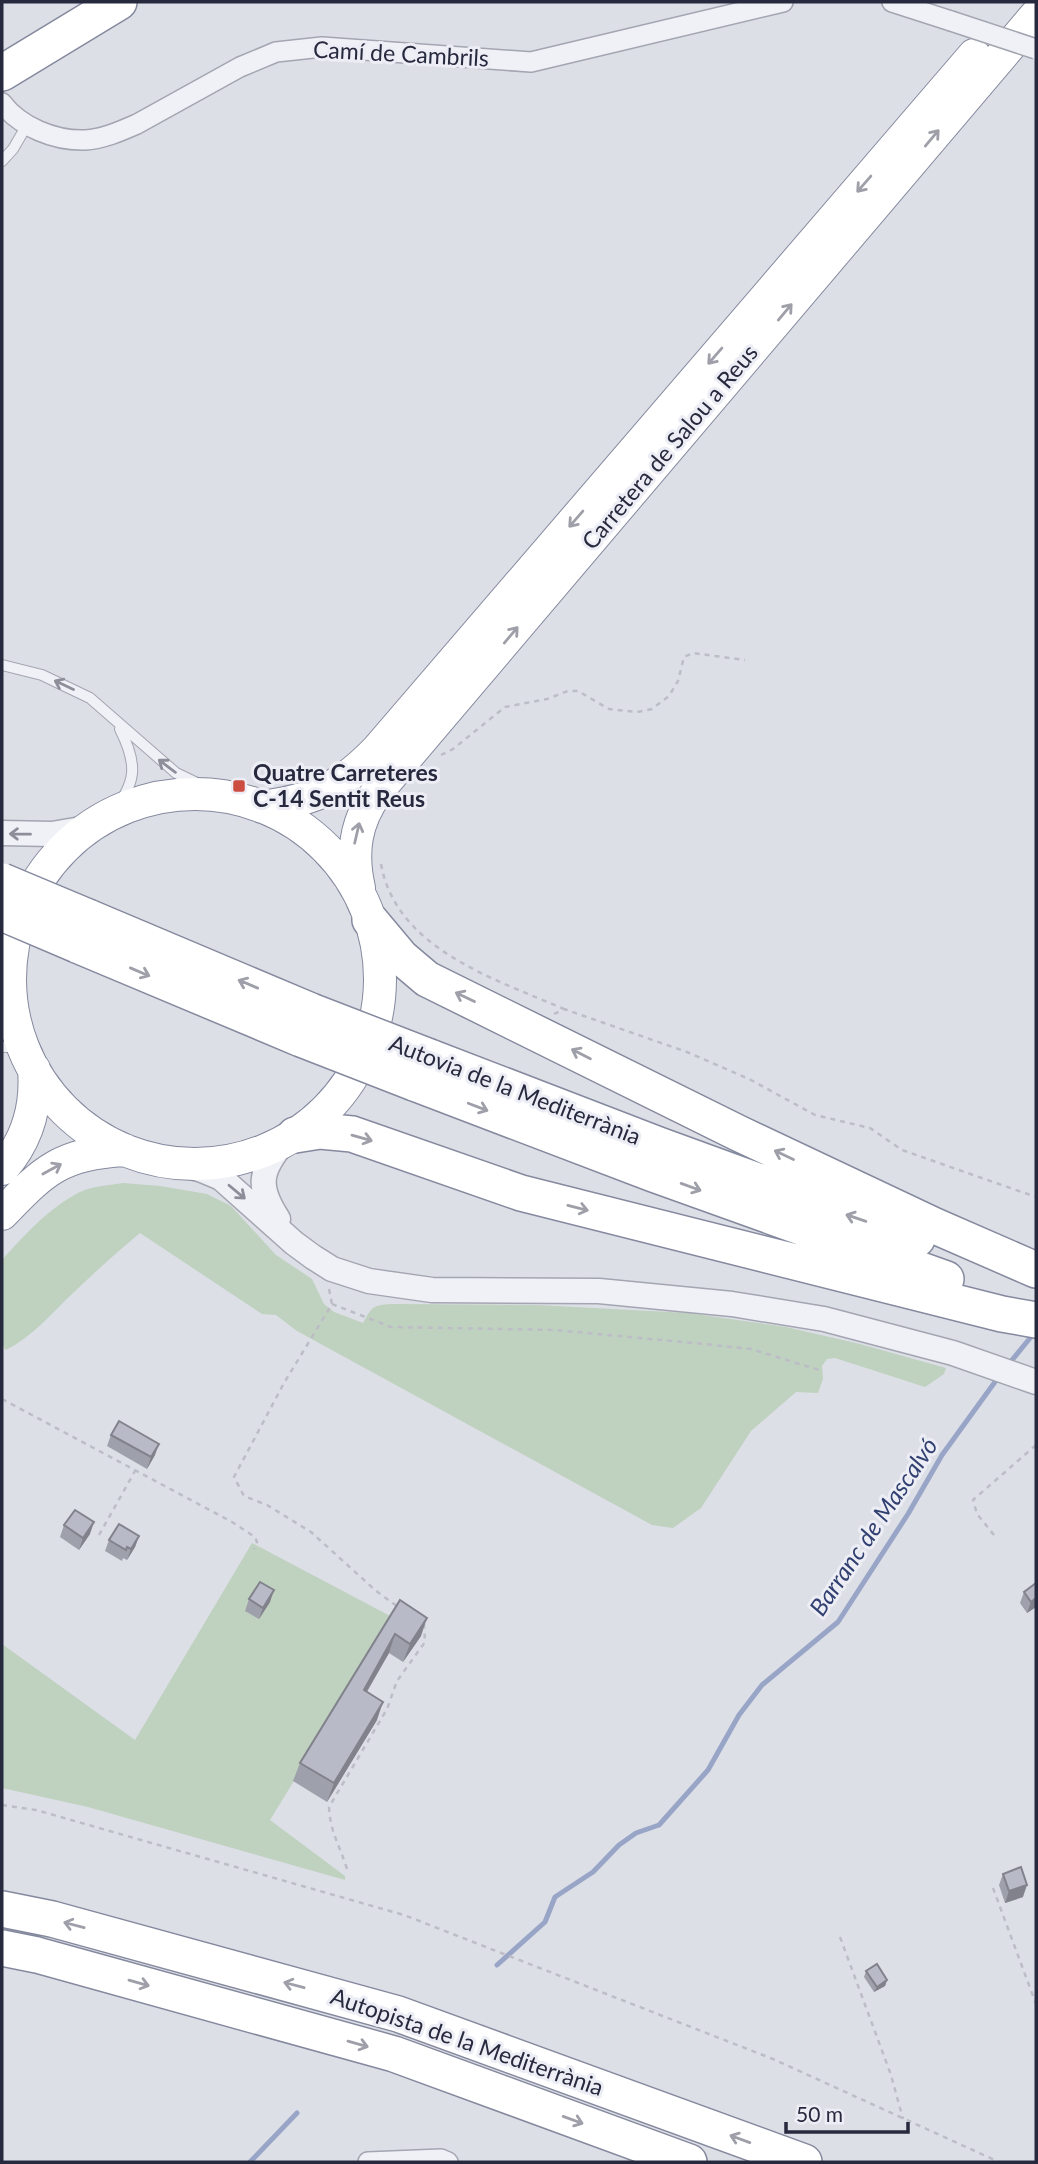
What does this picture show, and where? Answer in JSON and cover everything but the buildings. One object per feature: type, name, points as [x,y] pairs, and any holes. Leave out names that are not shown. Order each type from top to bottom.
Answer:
[{"type":"highway","points":[[2,71],[119,2]]},
{"type":"highway","points":[[262,807],[316,795],[348,776],[1020,2]]},
{"type":"highway","name":"Carretera de Salou a Reus","points":[[366,910],[357,880],[354,847],[360,820],[377,792],[437,739],[484,673],[1036,15]]},
{"type":"highway","points":[[5,1165],[23,1137],[33,1113],[36,1089],[32,1065],[6,996],[16,933],[35,885],[58,854],[99,821],[138,803],[167,796],[197,794],[226,797],[262,807],[293,823],[321,844],[351,879],[366,910],[378,950],[380,981],[377,1011],[369,1041],[357,1069],[340,1094],[319,1117],[289,1138],[258,1153],[232,1160],[204,1164],[150,1158],[125,1150],[97,1136],[73,1117],[51,1094],[32,1065]]},
{"type":"highway","name":"Autovia de la Mediterrània","points":[[2,881],[83,931],[306,1025],[422,1070],[798,1197],[1025,1306]]},
{"type":"highway","points":[[366,910],[414,970],[428,979],[738,1133],[935,1226],[1036,1269]]},
{"type":"highway","name":"Autovia de la Mediterrània","points":[[2,913],[83,931]]},
{"type":"highway","points":[[289,1138],[320,1131],[352,1135],[521,1193],[1025,1306]]},
{"type":"highway","points":[[2,1214],[35,1179],[53,1167],[95,1152],[125,1150]]},
{"type":"highway","name":"Autopista de la Mediterrània","points":[[2,1909],[52,1919],[398,2014],[804,2162]]},
{"type":"highway","name":"Autopista de la Mediterrània","points":[[2,1948],[37,1955],[394,2054],[689,2162]]},
{"type":"street","name":"Camí de Cambrils","points":[[2,103],[27,125],[70,139],[86,140],[106,136],[137,124],[256,59],[298,48],[321,47],[531,61],[783,2]]},
{"type":"street","points":[[892,2],[1036,49]]},
{"type":"street","points":[[2,834],[52,834],[99,821]]},
{"type":"street","points":[[289,1138],[265,1169],[263,1191],[294,1243]]},
{"type":"street","points":[[176,1163],[220,1178],[294,1243],[332,1269],[369,1281],[432,1290],[599,1291],[732,1304],[824,1319],[953,1353],[1036,1382]]},
{"type":"street","points":[[368,2162],[448,2162]]},
{"type":"lane","points":[[2,161],[13,149],[27,125]]},
{"type":"lane","points":[[2,665],[43,675],[90,698],[176,773],[226,797]]},
{"type":"lane","points":[[99,821],[127,793],[132,765],[131,750],[117,723]]},
{"type":"lane","points":[[2,1047],[10,1047],[32,1065]]},
{"type":"path","points":[[437,739],[453,749],[505,707],[547,699],[568,691],[578,691],[609,709],[637,712],[652,709],[669,696],[678,681],[684,657],[693,653],[745,660]]},
{"type":"path","points":[[380,860],[384,881],[394,904],[412,928],[458,961],[564,1009],[698,1057],[751,1080],[815,1115],[870,1128],[902,1150],[1036,1197]]},
{"type":"path","points":[[526,1026],[564,1009]]},
{"type":"path","points":[[332,1269],[328,1286],[332,1304],[284,1383],[234,1477],[244,1496],[267,1505],[311,1532],[375,1590],[402,1609]]},
{"type":"path","points":[[332,1304],[391,1327],[555,1330],[751,1349],[819,1370]]},
{"type":"path","points":[[2,1399],[255,1536],[257,1542],[254,1549]]},
{"type":"path","points":[[994,1535],[977,1514],[973,1500],[1036,1445]]},
{"type":"path","points":[[99,1535],[135,1471]]},
{"type":"path","points":[[347,1869],[336,1844],[329,1807],[387,1709],[397,1681],[425,1642],[425,1625],[417,1620]]},
{"type":"path","points":[[2,1805],[36,1810],[404,1914],[773,2059],[999,2162]]},
{"type":"path","points":[[993,1888],[1036,2004]]},
{"type":"path","points":[[841,1937],[891,2075],[903,2119]]},
{"type":"green space","points":[[123,1183],[207,1194],[231,1206],[276,1255],[312,1279],[324,1304],[334,1312],[363,1323],[373,1308],[392,1304],[538,1305],[688,1313],[786,1327],[946,1368],[944,1374],[925,1387],[835,1358],[827,1359],[822,1366],[823,1379],[818,1393],[796,1392],[751,1431],[701,1508],[673,1528],[652,1525],[297,1331],[276,1315],[262,1314],[140,1233],[33,1332],[6,1350],[2,1345],[2,1260],[38,1222],[69,1198],[90,1188]]},
{"type":"green space","points":[[252,1543],[394,1618],[270,1820],[345,1876],[345,1880],[88,1807],[2,1788],[2,1644],[135,1740]]},
{"type":"waterway","name":"Barranc de Mascalvó","points":[[1008,1365],[1035,1332]]},
{"type":"waterway","name":"Barranc de Mascalvó","points":[[497,1965],[545,1922],[555,1897],[593,1872],[619,1845],[636,1833],[659,1825],[708,1770],[739,1715],[762,1685],[838,1622],[908,1514],[942,1455],[1000,1375]]},
{"type":"waterway","name":"Barranc de Mascalvó","points":[[250,2162],[297,2113]]},
{"type":"place","name":"Quatre Carreteres C-14 Sentit Reus","points":[[239,786]]}]
